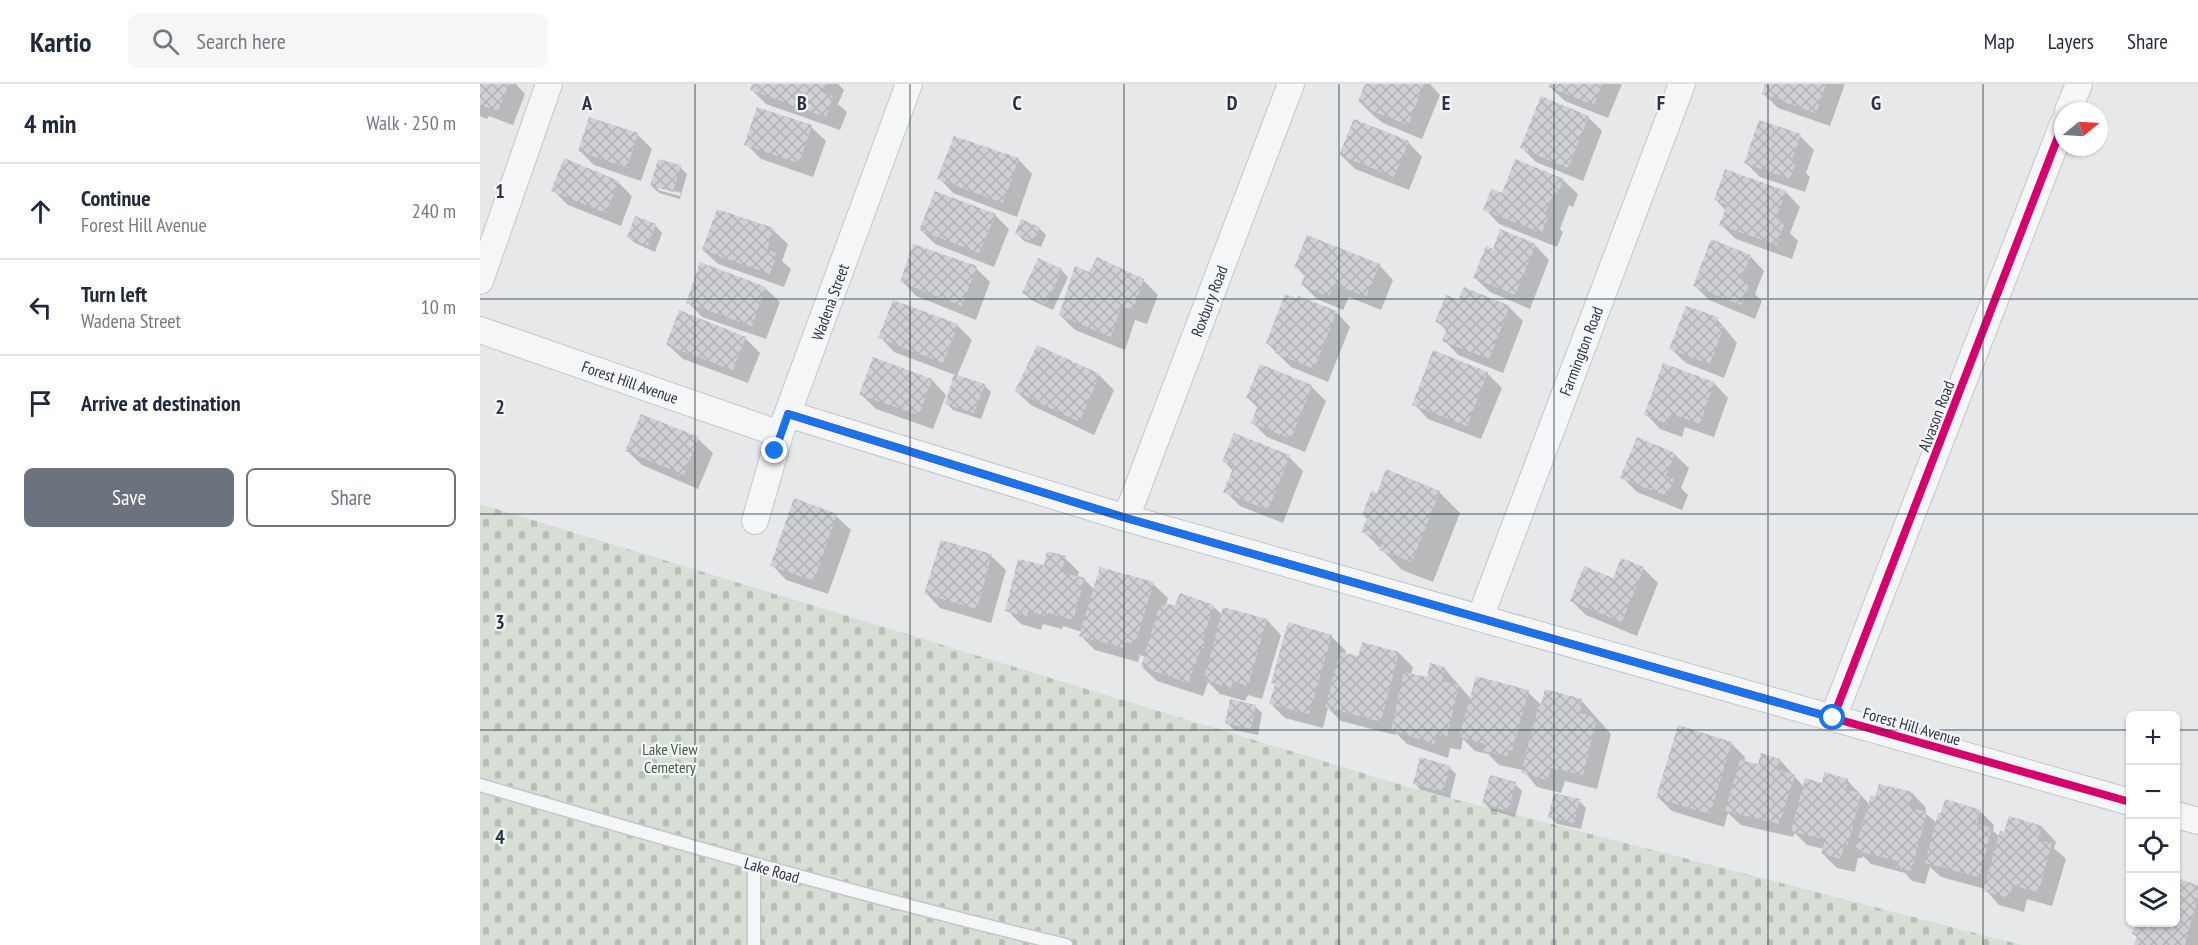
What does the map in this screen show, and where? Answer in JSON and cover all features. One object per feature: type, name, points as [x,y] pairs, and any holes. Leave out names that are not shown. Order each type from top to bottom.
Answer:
[{"type":"street","points":[[480,281],[549,84]]},
{"type":"street","name":"Wadena Street","points":[[755,521],[784,424],[909,84]]},
{"type":"street","name":"Roxbury Road","points":[[1126,518],[1291,84]]},
{"type":"street","name":"Farmington Road","points":[[1480,618],[1682,84]]},
{"type":"street","points":[[2072,102],[2079,84]]},
{"type":"street","name":"Alvason Road","points":[[1833,718],[2054,147]]},
{"type":"street","name":"Forest Hill Avenue","points":[[480,330],[784,424],[1126,518],[2126,801]]},
{"type":"street","points":[[2180,816],[2198,821]]},
{"type":"lane","name":"Lake Road","points":[[480,785],[754,865],[926,912],[1066,945]]},
{"type":"lane","points":[[754,865],[754,945]]},
{"type":"green space","name":"Lake View Cemetery","points":[[480,504],[1415,789],[2022,945],[480,945]]},
{"type":"building","points":[[480,84],[509,84],[498,111],[480,105]]},
{"type":"building","points":[[752,84],[826,84],[823,92],[833,97],[826,117],[750,90]]},
{"type":"building","points":[[1365,84],[1424,84],[1408,125],[1367,109],[1368,106],[1358,102]]},
{"type":"building","points":[[1550,84],[1602,84],[1594,105],[1548,87]]},
{"type":"building","points":[[1765,84],[1826,84],[1816,113],[1762,94]]},
{"type":"building","points":[[1541,96],[1589,116],[1568,168],[1520,148]]},
{"type":"building","points":[[757,107],[812,125],[799,163],[744,145]]},
{"type":"building","points":[[589,117],[638,133],[627,168],[578,151]]},
{"type":"building","points":[[1354,119],[1409,141],[1394,177],[1339,155]]},
{"type":"building","points":[[1759,120],[1801,134],[1792,160],[1796,161],[1790,179],[1744,163]]},
{"type":"building","points":[[954,136],[1019,158],[1003,203],[937,179]]},
{"type":"building","points":[[564,158],[619,181],[606,213],[551,191]]},
{"type":"building","points":[[658,159],[681,165],[673,192],[650,186]]},
{"type":"building","points":[[1515,159],[1564,179],[1558,193],[1554,192],[1545,214],[1549,216],[1542,233],[1483,210],[1491,189],[1502,193]]},
{"type":"building","points":[[1725,169],[1786,191],[1776,218],[1784,225],[1777,245],[1719,225],[1727,205],[1714,200]]},
{"type":"building","points":[[935,191],[996,214],[979,253],[919,230]]},
{"type":"building","points":[[717,209],[774,228],[767,250],[777,253],[770,274],[702,250]]},
{"type":"building","points":[[635,216],[656,224],[648,246],[627,237]]},
{"type":"building","points":[[1021,219],[1040,227],[1033,242],[1015,234]]},
{"type":"building","points":[[1500,229],[1536,244],[1515,295],[1473,278],[1486,246],[1493,249]]},
{"type":"building","points":[[1307,235],[1380,264],[1366,297],[1334,284],[1329,297],[1301,285],[1306,272],[1294,268]]},
{"type":"building","points":[[1711,239],[1751,255],[1741,280],[1749,286],[1741,305],[1693,286]]},
{"type":"building","points":[[913,244],[977,266],[962,306],[900,282]]},
{"type":"building","points":[[1097,257],[1144,279],[1133,310],[1121,306],[1111,337],[1059,315],[1075,266],[1089,272]]},
{"type":"building","points":[[1038,258],[1062,269],[1046,304],[1022,293]]},
{"type":"building","points":[[700,262],[766,287],[752,326],[686,303]]},
{"type":"building","points":[[1464,287],[1510,306],[1489,359],[1442,341],[1447,327],[1435,322],[1446,295],[1458,300]]},
{"type":"building","points":[[1285,294],[1297,299],[1298,296],[1337,311],[1314,369],[1275,353],[1277,348],[1266,343]]},
{"type":"building","points":[[893,300],[958,324],[943,363],[878,338]]},
{"type":"building","points":[[1686,306],[1718,317],[1715,324],[1724,327],[1710,364],[1669,349]]},
{"type":"building","points":[[679,310],[746,337],[733,370],[666,345]]},
{"type":"building","points":[[1037,345],[1100,374],[1079,422],[1015,391]]},
{"type":"building","points":[[1433,350],[1488,372],[1467,426],[1412,405]]},
{"type":"building","points":[[873,357],[932,379],[919,415],[859,395]]},
{"type":"building","points":[[1663,363],[1714,382],[1700,424],[1671,414],[1667,424],[1644,415]]},
{"type":"building","points":[[1260,364],[1312,385],[1291,439],[1251,423],[1259,403],[1246,398]]},
{"type":"building","points":[[954,374],[985,384],[974,413],[945,404]]},
{"type":"building","points":[[641,414],[699,437],[684,475],[625,451]]},
{"type":"building","points":[[1234,433],[1290,455],[1268,510],[1223,492],[1234,466],[1222,462]]},
{"type":"building","points":[[1637,437],[1675,453],[1666,476],[1674,479],[1667,496],[1620,478]]},
{"type":"building","points":[[1386,469],[1440,491],[1412,562],[1379,550],[1383,540],[1361,532],[1367,518],[1362,516],[1371,491],[1377,493]]},
{"type":"building","points":[[794,498],[837,514],[814,581],[770,566]]},
{"type":"building","points":[[941,540],[992,554],[977,609],[924,594]]},
{"type":"building","points":[[1047,551],[1066,556],[1061,572],[1085,578],[1073,620],[1048,613],[1047,616],[1028,611],[1027,617],[1005,611],[1018,559],[1044,565]]},
{"type":"building","points":[[1621,558],[1644,567],[1622,622],[1570,601],[1584,566],[1613,578]]},
{"type":"building","points":[[1100,567],[1154,582],[1135,644],[1125,642],[1124,648],[1079,636]]},
{"type":"building","points":[[1180,593],[1214,605],[1204,635],[1204,648],[1200,651],[1188,683],[1141,667],[1158,610],[1165,604],[1175,605]]},
{"type":"building","points":[[1223,607],[1267,619],[1248,686],[1233,681],[1231,688],[1204,680]]},
{"type":"building","points":[[1288,622],[1332,635],[1309,714],[1269,704],[1275,684],[1271,683]]},
{"type":"building","points":[[1362,642],[1399,652],[1381,722],[1325,707],[1340,652],[1358,656]]},
{"type":"building","points":[[1430,663],[1445,667],[1442,681],[1459,685],[1447,737],[1436,734],[1434,744],[1391,730],[1404,672],[1427,677]]},
{"type":"building","points":[[1476,676],[1529,690],[1512,751],[1509,750],[1507,756],[1483,751],[1485,744],[1459,737]]},
{"type":"building","points":[[1545,689],[1582,699],[1580,713],[1597,718],[1583,775],[1551,768],[1547,780],[1521,773],[1539,703],[1541,704]]},
{"type":"building","points":[[1230,699],[1256,705],[1251,729],[1225,723]]},
{"type":"building","points":[[1678,725],[1732,742],[1710,814],[1656,798]]},
{"type":"building","points":[[1761,753],[1780,759],[1777,769],[1795,775],[1779,824],[1725,811],[1740,760],[1758,764]]},
{"type":"building","points":[[1420,757],[1450,766],[1443,792],[1413,784]]},
{"type":"building","points":[[1824,772],[1848,779],[1846,789],[1861,794],[1848,845],[1844,844],[1841,859],[1821,854],[1825,840],[1791,831],[1805,778],[1822,783]]},
{"type":"building","points":[[1490,775],[1516,782],[1508,811],[1482,803]]},
{"type":"building","points":[[1879,784],[1913,792],[1909,807],[1927,812],[1911,871],[1896,867],[1897,861],[1855,850],[1871,795],[1875,797]]},
{"type":"building","points":[[1554,793],[1580,799],[1574,823],[1548,817]]},
{"type":"building","points":[[1945,799],[1981,810],[1977,824],[1992,828],[1979,877],[1925,863],[1938,813],[1941,813]]},
{"type":"building","points":[[2009,816],[2042,826],[2038,840],[2052,843],[2038,893],[2013,885],[2009,898],[1983,891],[2000,831],[2004,832]]},
{"type":"building","points":[[2180,879],[2198,885],[2198,897],[2185,945],[2134,945],[2137,936],[2132,934],[2134,927],[2180,927]]},
{"type":"cycle path","points":[[1833,718],[2054,147]]},
{"type":"cycle path","points":[[788,414],[1126,518],[2126,801]]},
{"type":"route","points":[[775,451],[788,414],[1126,518],[1833,718]]}]
